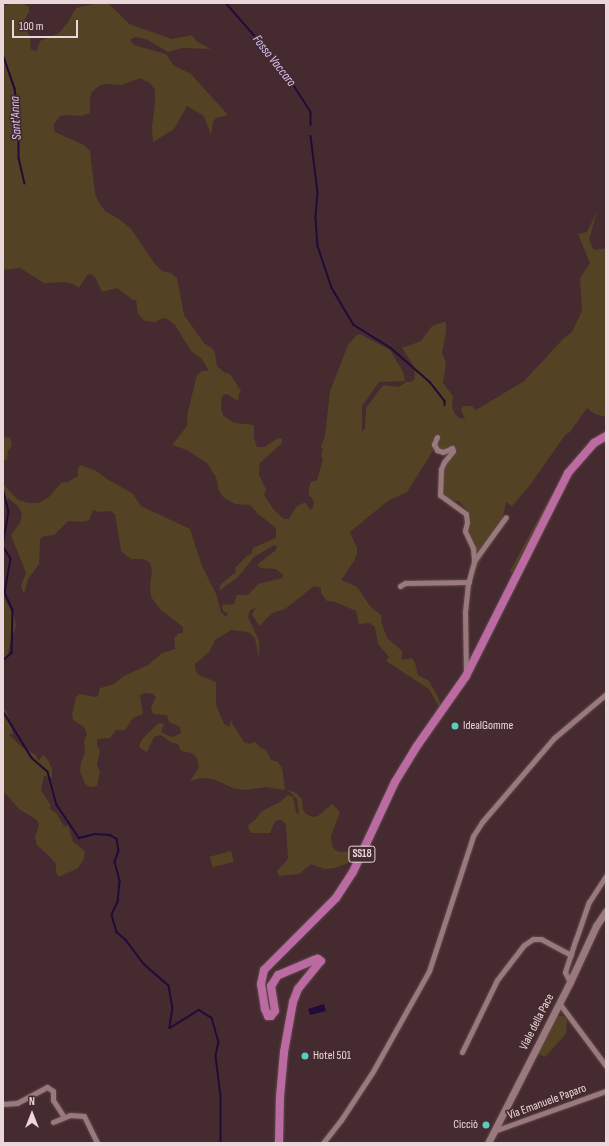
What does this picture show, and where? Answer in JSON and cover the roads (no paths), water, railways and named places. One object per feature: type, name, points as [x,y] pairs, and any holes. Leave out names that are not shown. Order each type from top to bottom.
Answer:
[{"type":"main road","name":"SS18","points":[[279,1143],[280,1097],[284,1052],[293,1002],[298,989],[321,961],[318,959],[314,960],[278,975],[271,986],[275,1011],[271,1016],[268,1016],[265,1009],[261,984],[264,970],[336,898],[353,872],[395,782],[417,746],[466,676],[568,473],[594,443],[606,436]]},
{"type":"main road","name":"Viale della Pace","points":[[488,1143],[570,982],[596,926],[606,910]]},
{"type":"street","points":[[437,437],[434,444],[437,450],[443,452],[452,448],[453,451],[444,462],[441,469],[440,495],[466,514],[467,522],[465,532],[473,548],[474,561],[469,582],[465,612],[466,676]]},
{"type":"street","points":[[474,561],[506,517]]},
{"type":"street","points":[[400,586],[405,583],[469,582]]},
{"type":"street","points":[[324,1143],[372,1073],[429,971],[473,836],[482,822],[554,738],[606,694]]},
{"type":"street","points":[[570,982],[565,972],[589,902],[606,876]]},
{"type":"street","points":[[462,1052],[497,980],[524,945],[533,939],[541,939],[571,955]]},
{"type":"street","points":[[559,1003],[606,1066]]},
{"type":"street","points":[[3,1104],[17,1103],[47,1087],[53,1091],[53,1100],[64,1117]]},
{"type":"street","name":"Via Emanuele Paparo","points":[[494,1131],[606,1091]]},
{"type":"street","points":[[53,1122],[64,1117],[77,1114],[84,1116],[97,1143]]},
{"type":"waterway","name":"Fosso Vaccaro","points":[[226,3],[282,67],[311,112],[311,125]]},
{"type":"waterway","name":"Sant'Anna","points":[[3,54],[15,88],[19,123],[19,158],[25,183]]},
{"type":"waterway","points":[[311,136],[318,193],[316,218],[318,246],[332,288],[354,325],[391,348],[430,382],[445,401],[445,405]]},
{"type":"waterway","points":[[3,488],[9,512],[3,545]]},
{"type":"waterway","points":[[3,546],[11,559],[5,593],[13,610],[12,653],[3,661]]},
{"type":"waterway","points":[[3,711],[32,758],[48,772],[57,805],[79,838],[95,834],[110,835],[117,839],[119,851],[115,862],[120,881],[118,902],[112,915],[117,932],[126,940],[144,964],[169,986],[173,1008],[170,1028],[199,1010],[212,1018],[219,1042],[216,1056],[221,1094],[221,1143]]},
{"type":"place","name":"IdealGomme","points":[[455,726]]},
{"type":"place","name":"Hotel 501","points":[[305,1056]]},
{"type":"place","name":"Cicciò","points":[[486,1125]]}]
